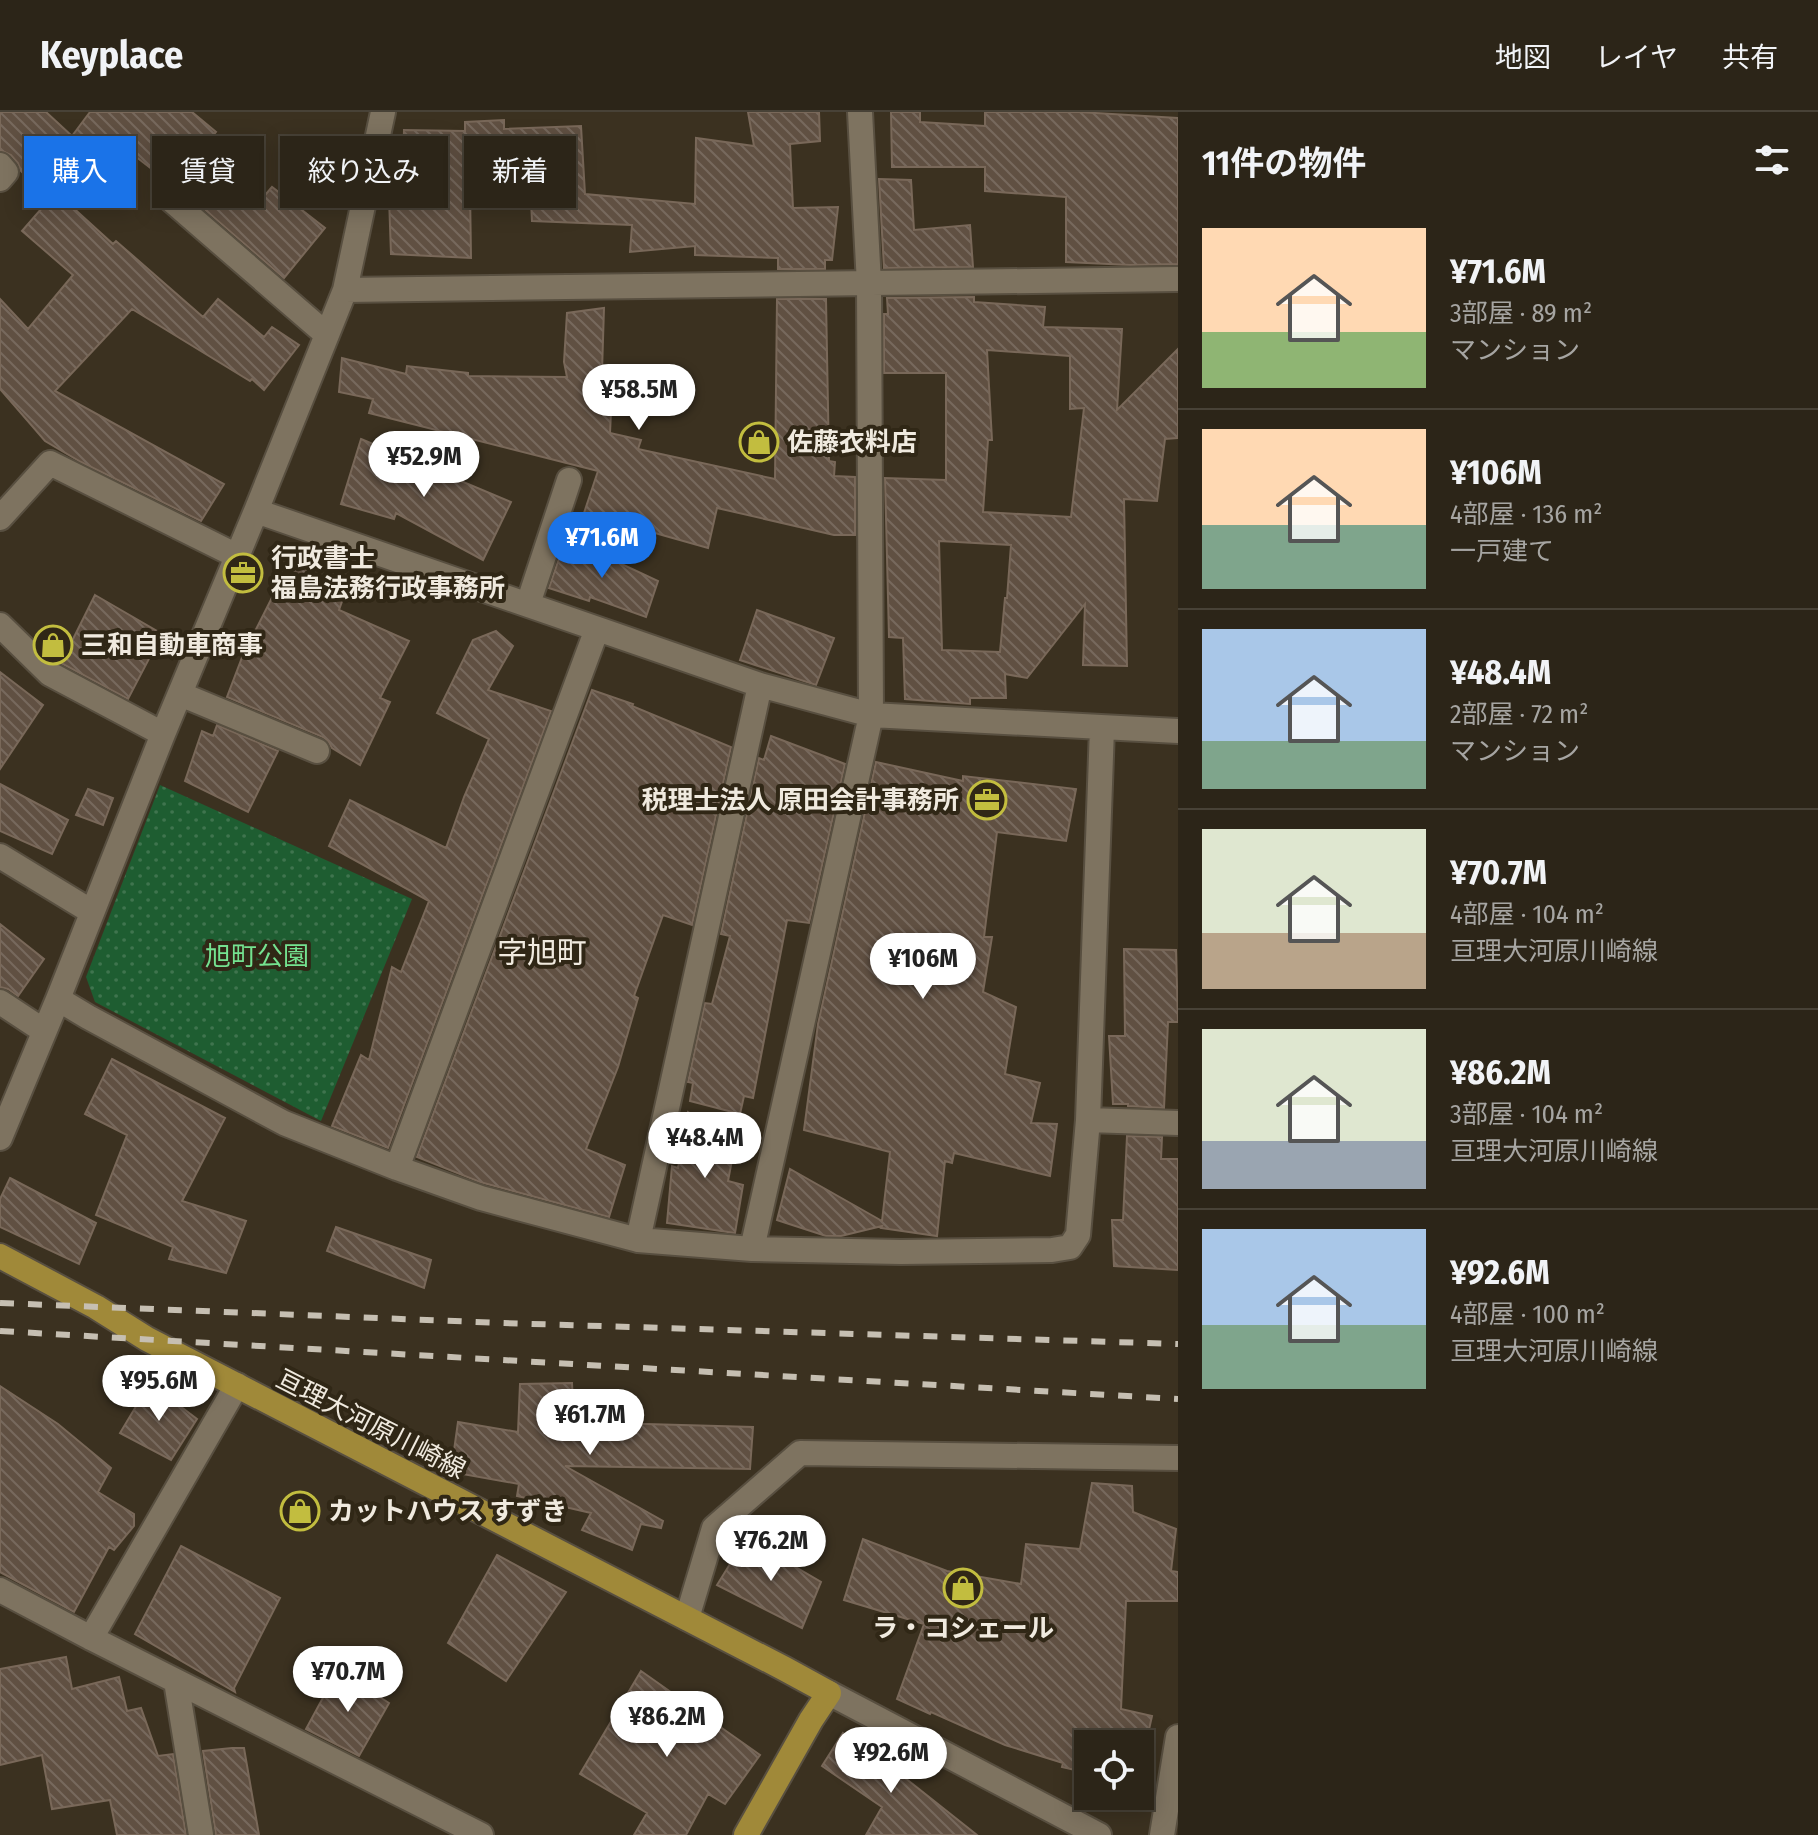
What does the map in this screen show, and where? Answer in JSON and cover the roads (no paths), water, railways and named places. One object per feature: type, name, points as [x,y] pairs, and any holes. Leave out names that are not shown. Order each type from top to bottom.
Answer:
[{"type":"main road","name":"亘理大河原川崎線","points":[[0,1256],[96,1307],[147,1339],[829,1693]]},
{"type":"main road","points":[[746,1835],[829,1693]]},
{"type":"street","points":[[0,1138],[345,290],[383,112]]},
{"type":"street","points":[[752,1249],[871,715],[869,284],[860,112]]},
{"type":"street","points":[[0,165],[6,172],[0,179]]},
{"type":"street","points":[[180,208],[327,335]]},
{"type":"street","points":[[345,290],[1178,279]]},
{"type":"street","points":[[0,518],[50,463],[237,556]]},
{"type":"street","points":[[528,604],[569,480]]},
{"type":"street","points":[[256,511],[760,685],[871,715],[1178,731]]},
{"type":"street","points":[[0,625],[50,674],[163,734]]},
{"type":"street","points":[[397,1168],[597,629]]},
{"type":"street","points":[[638,1240],[760,685]]},
{"type":"street","points":[[180,694],[317,751]]},
{"type":"street","points":[[58,999],[284,1123],[481,1198],[638,1240],[752,1249],[901,1252],[1052,1250],[1070,1247],[1078,1235],[1088,1120],[1102,728]]},
{"type":"street","points":[[0,856],[92,912]]},
{"type":"street","points":[[0,1002],[44,1031]]},
{"type":"street","points":[[1088,1120],[1178,1123]]},
{"type":"street","points":[[91,1638],[237,1385]]},
{"type":"street","points":[[687,1618],[714,1528],[800,1453],[1178,1458]]},
{"type":"street","points":[[0,1590],[481,1835]]},
{"type":"street","points":[[176,1681],[201,1835]]},
{"type":"street","points":[[829,1693],[1099,1835]]},
{"type":"street","points":[[1162,1835],[1178,1737]]},
{"type":"railway","points":[[0,1303],[503,1323],[1178,1344]]},
{"type":"railway","points":[[0,1331],[1178,1399]]},
{"type":"place","name":"佐藤衣料店","points":[[759,442]]},
{"type":"place","name":"行政書士 福島法務行政事務所","points":[[243,573]]},
{"type":"place","name":"三和自動車商事","points":[[53,645]]},
{"type":"place","name":"税理士法人 原田会計事務所","points":[[987,800]]},
{"type":"place","name":"カットハウス すずき","points":[[300,1511]]},
{"type":"place","name":"ラ・コシェール","points":[[963,1588]]},
{"type":"district","name":"字旭町","points":[[542,953]]},
{"type":"park label","name":"旭町公園","points":[[257,956]]}]
